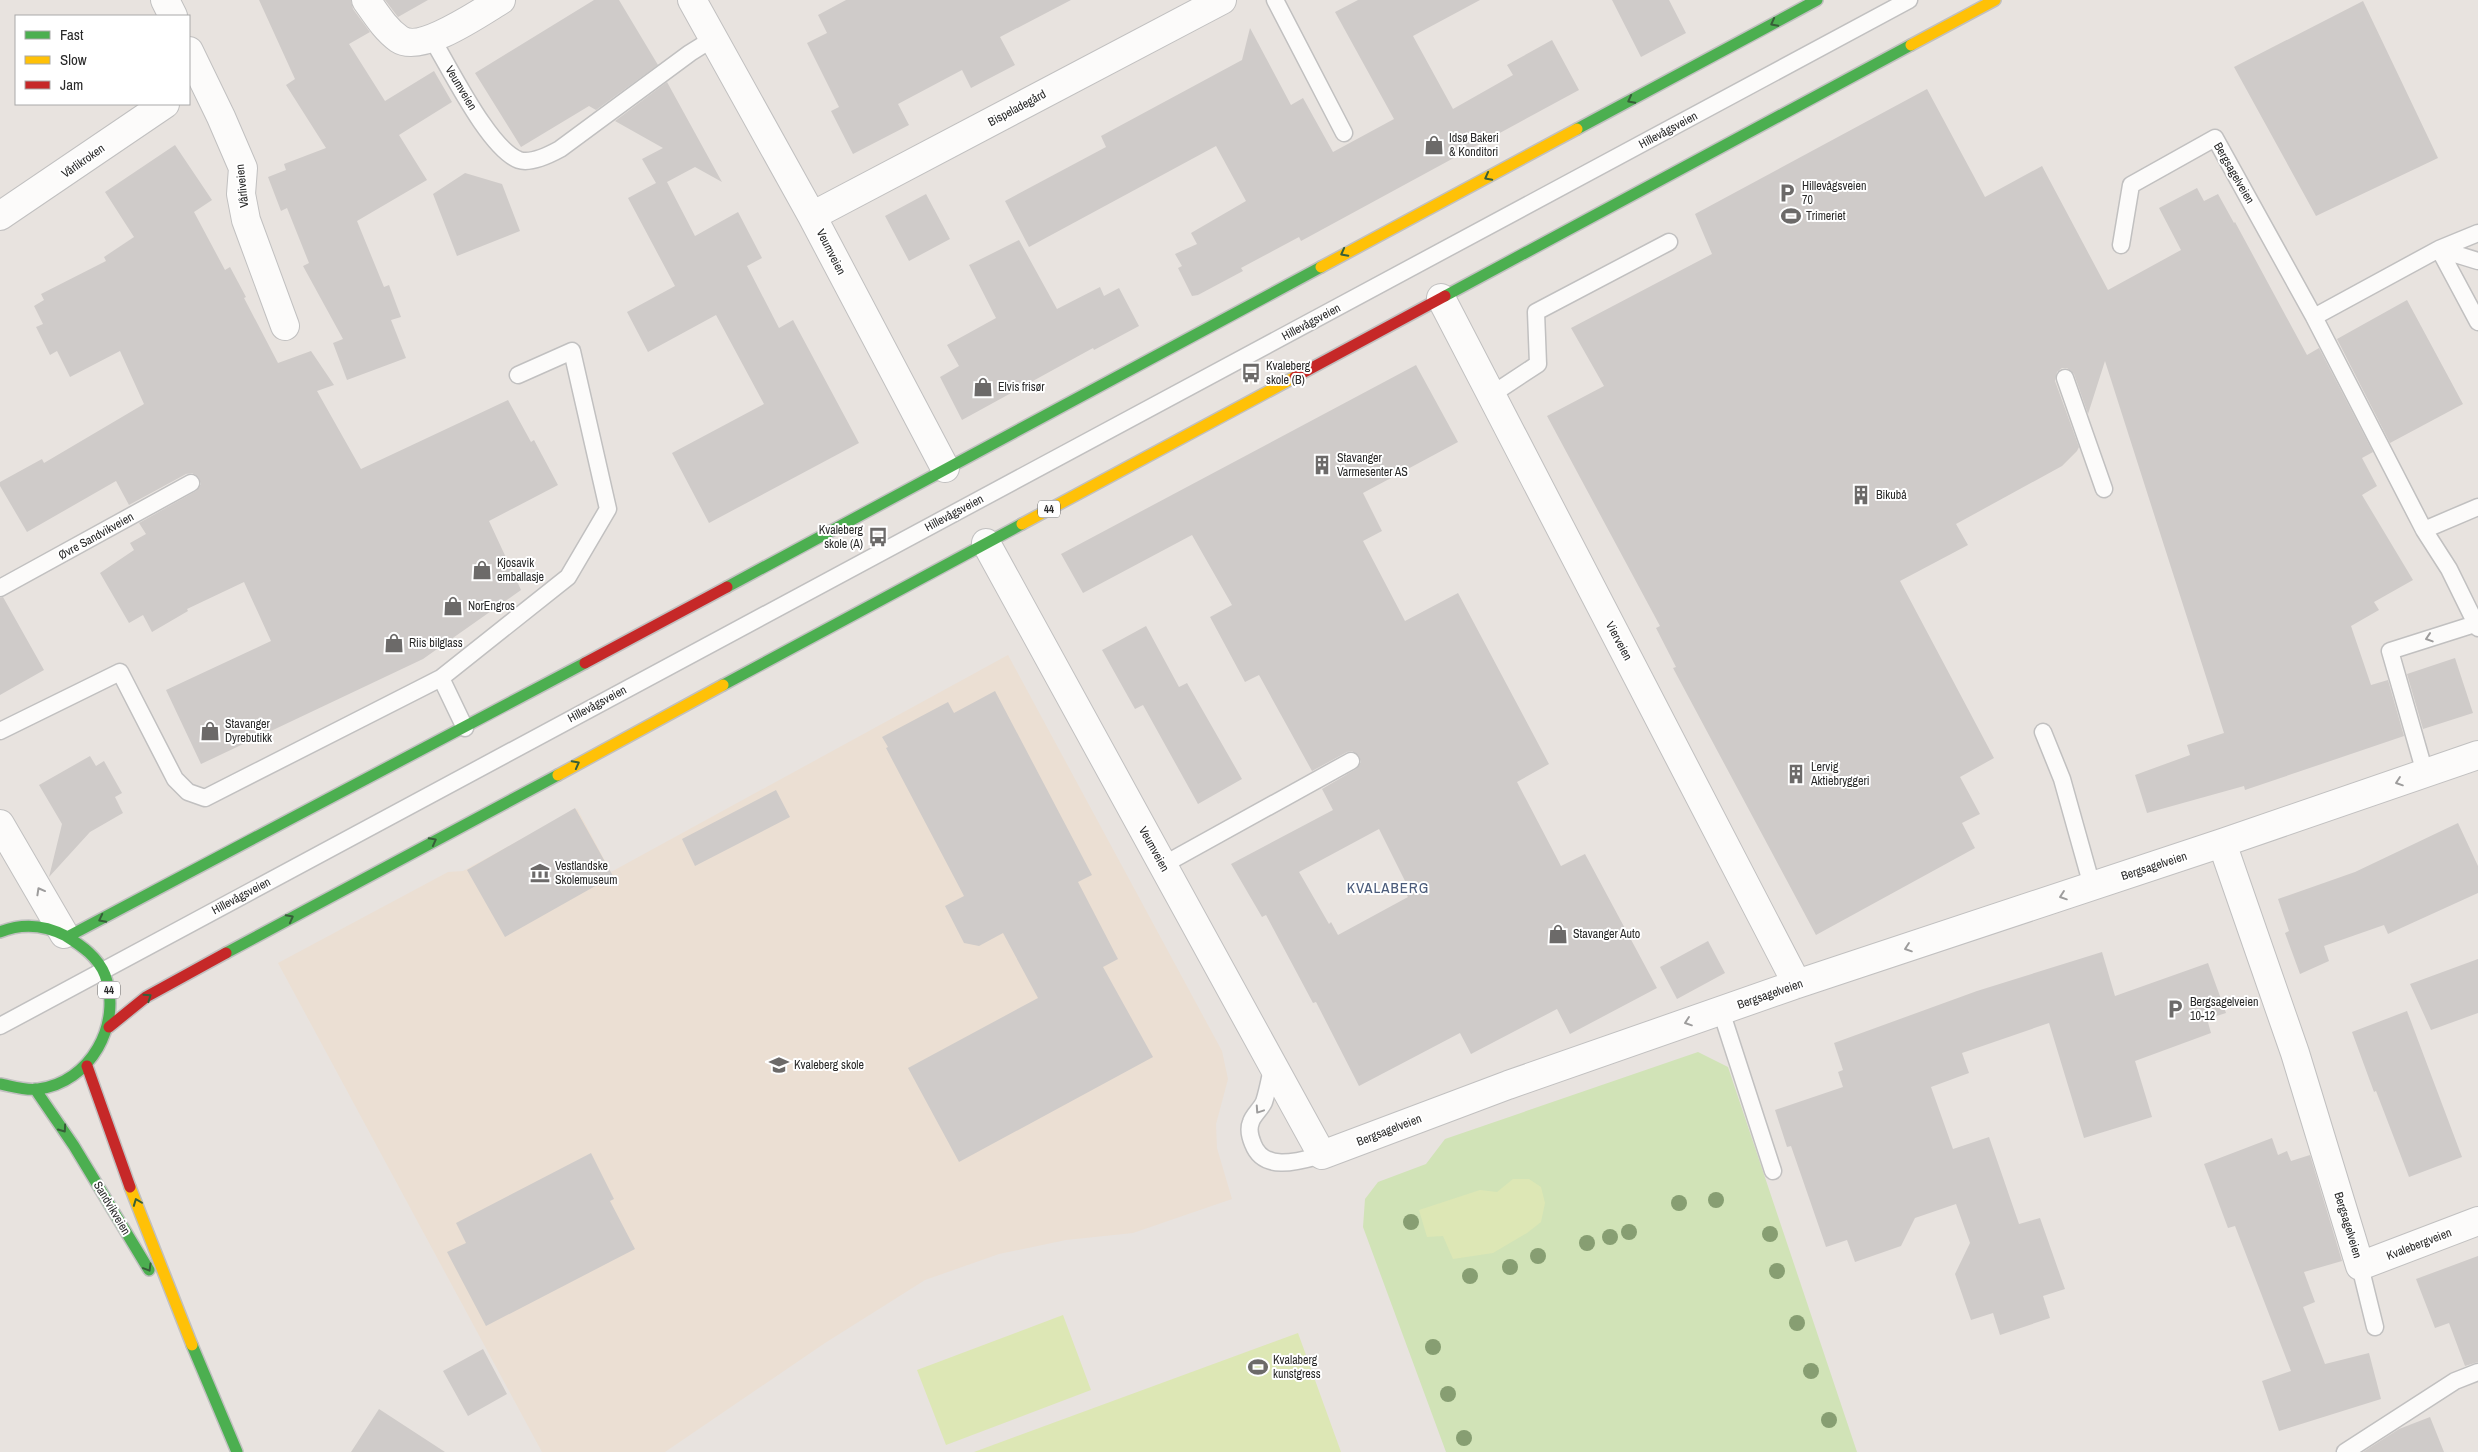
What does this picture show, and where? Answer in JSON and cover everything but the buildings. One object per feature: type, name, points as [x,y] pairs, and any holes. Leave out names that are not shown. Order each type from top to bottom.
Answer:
[{"type":"main road","points":[[66,935],[465,728],[1817,0]]},
{"type":"main road","name":"44","points":[[109,1027],[146,997],[171,983],[1995,0]]},
{"type":"main road","name":"44","points":[[0,932],[25,926],[45,927],[66,935],[94,957],[102,971],[111,998],[109,1027],[97,1054],[88,1066],[64,1082],[35,1089],[16,1088],[0,1084]]},
{"type":"main road","name":"Sandvikveien","points":[[88,1066],[100,1105],[185,1329],[237,1452]]},
{"type":"main road","name":"Sandvikveien","points":[[35,1089],[74,1146],[185,1329]]},
{"type":"street","points":[[165,0],[172,15]]},
{"type":"street","points":[[366,0],[383,24],[400,40],[409,42],[432,39],[501,0]]},
{"type":"street","name":"Veumveien","points":[[692,0],[812,216],[945,468]]},
{"type":"street","name":"Bispeladegård","points":[[812,216],[1222,0]]},
{"type":"street","name":"Vårliveien","points":[[190,56],[195,84],[221,117],[243,168],[241,194],[246,220],[285,326]]},
{"type":"street","name":"Vårlikroken","points":[[0,216],[164,105]]},
{"type":"street","name":"Vierveien","points":[[1441,298],[1797,984]]},
{"type":"street","name":"Veumveien","points":[[986,543],[1322,1155]]},
{"type":"street","name":"Bergsagelveien","points":[[1322,1155],[1508,1085],[1797,984],[2222,843],[2478,755]]},
{"type":"street","points":[[0,824],[66,935]]},
{"type":"street","name":"Bergsagelveien","points":[[2222,843],[2295,1053],[2360,1266]]},
{"type":"street","name":"Kvalebergveien","points":[[2360,1266],[2478,1221]]},
{"type":"lane","points":[[1275,0],[1344,133]]},
{"type":"lane","name":"Hillevågsveien","points":[[0,1026],[1909,0]]},
{"type":"lane","name":"Veumveien","points":[[432,39],[489,134],[505,153],[521,161],[545,157],[560,149],[690,53],[714,38]]},
{"type":"lane","name":"Bergsagelveien","points":[[2121,245],[2131,185],[2215,138],[2314,317],[2424,530],[2449,569],[2477,626]]},
{"type":"lane","points":[[2314,317],[2439,249],[2478,234]]},
{"type":"lane","points":[[1491,394],[1538,364],[1536,312],[1669,242]]},
{"type":"lane","points":[[2439,249],[2478,261]]},
{"type":"lane","points":[[2439,249],[2478,322]]},
{"type":"lane","points":[[0,731],[120,672],[176,780],[188,792],[205,798],[440,678],[568,577],[608,509],[572,351],[518,375]]},
{"type":"lane","points":[[2065,378],[2104,489]]},
{"type":"lane","name":"Øvre Sandvikveien","points":[[0,588],[191,483]]},
{"type":"lane","points":[[2424,530],[2478,507]]},
{"type":"lane","points":[[2425,773],[2390,651],[2477,626]]},
{"type":"lane","points":[[440,678],[465,728]]},
{"type":"lane","points":[[2043,732],[2062,779],[2092,886]]},
{"type":"lane","points":[[1163,865],[1351,761]]},
{"type":"lane","points":[[1721,1011],[1773,1171]]},
{"type":"lane","points":[[1273,1064],[1263,1104],[1251,1122],[1249,1135],[1254,1148],[1263,1159],[1274,1162],[1291,1163],[1322,1155]]},
{"type":"lane","points":[[2360,1266],[2375,1327]]},
{"type":"lane","points":[[2345,1452],[2454,1381],[2478,1372]]},
{"type":"shaded area","name":"Kvaleberg skole","points":[[1008,655],[1222,1051],[1228,1079],[1216,1124],[1217,1148],[1232,1199],[1133,1233],[1066,1240],[999,1254],[925,1280],[825,1343],[665,1452],[542,1452],[278,963],[448,872],[463,871],[577,809],[611,872]]},
{"type":"green space","points":[[1698,1052],[1728,1067],[1857,1452],[1446,1452],[1363,1227],[1365,1199],[1378,1182],[1426,1164],[1445,1139]]},
{"type":"green space","points":[[1513,1179],[1529,1179],[1541,1187],[1545,1203],[1541,1222],[1527,1233],[1493,1253],[1453,1259],[1443,1236],[1427,1237],[1419,1210],[1480,1190],[1497,1192]]},
{"type":"green space","points":[[1063,1315],[1091,1390],[946,1445],[917,1370]]},
{"type":"green space","name":"Kvalaberg kunstgress","points":[[1298,1333],[1341,1452],[974,1452]]},
{"type":"traffic: fast","points":[[1577,129],[1817,0]]},
{"type":"traffic: fast","points":[[1445,296],[1911,45]]},
{"type":"traffic: fast","points":[[727,587],[1321,267]]},
{"type":"traffic: fast","points":[[723,685],[1022,524]]},
{"type":"traffic: fast","points":[[69,936],[585,663]]},
{"type":"traffic: fast","points":[[226,953],[558,775]]},
{"type":"traffic: fast","points":[[0,932],[17,927],[33,926],[50,929],[66,936],[94,957],[105,975],[109,994],[109,1013],[105,1031],[98,1048],[87,1063],[73,1076],[57,1084],[38,1089],[24,1089],[0,1084]]},
{"type":"traffic: fast","points":[[35,1089],[74,1146],[149,1270]]},
{"type":"traffic: fast","points":[[192,1345],[237,1452]]},
{"type":"traffic: slow","points":[[1911,45],[1995,0]]},
{"type":"traffic: slow","points":[[1321,267],[1577,129]]},
{"type":"traffic: slow","points":[[1022,524],[1295,377]]},
{"type":"traffic: slow","points":[[558,775],[723,685]]},
{"type":"traffic: slow","points":[[130,1187],[192,1345]]},
{"type":"traffic: jam","points":[[1295,377],[1445,296]]},
{"type":"traffic: jam","points":[[585,663],[727,587]]},
{"type":"traffic: jam","points":[[109,1027],[146,997],[226,953]]},
{"type":"traffic: jam","points":[[87,1066],[130,1187]]},
{"type":"place","name":"Idsø Bakeri & Konditori","points":[[1434,145]]},
{"type":"place","name":"Hillevågsveien 70","points":[[1787,193]]},
{"type":"place","name":"Trimeriet","points":[[1791,216]]},
{"type":"place","name":"Kvaleberg skole (B)","points":[[1251,373]]},
{"type":"place","name":"Elvis frisør","points":[[983,387]]},
{"type":"place","name":"Stavanger Varmesenter AS","points":[[1322,465]]},
{"type":"place","name":"Bikubå","points":[[1861,495]]},
{"type":"place","name":"Kvaleberg skole (A)","points":[[878,537]]},
{"type":"place","name":"Kjosavik emballasje","points":[[482,570]]},
{"type":"place","name":"NorEngros","points":[[453,606]]},
{"type":"place","name":"Riis bilglass","points":[[394,643]]},
{"type":"place","name":"Stavanger Dyrebutikk","points":[[210,731]]},
{"type":"place","name":"Lervig Aktiebryggeri","points":[[1796,774]]},
{"type":"place","name":"Vestlandske Skolemuseum","points":[[540,873]]},
{"type":"place","name":"Stavanger Auto","points":[[1558,934]]},
{"type":"place","name":"Bergsagelveien 10-12","points":[[2175,1009]]},
{"type":"place","name":"Kvaleberg skole","points":[[779,1065]]},
{"type":"place","name":"Kvalaberg kunstgress","points":[[1258,1367]]},
{"type":"district","name":"KVALABERG","points":[[1388,887]]}]
